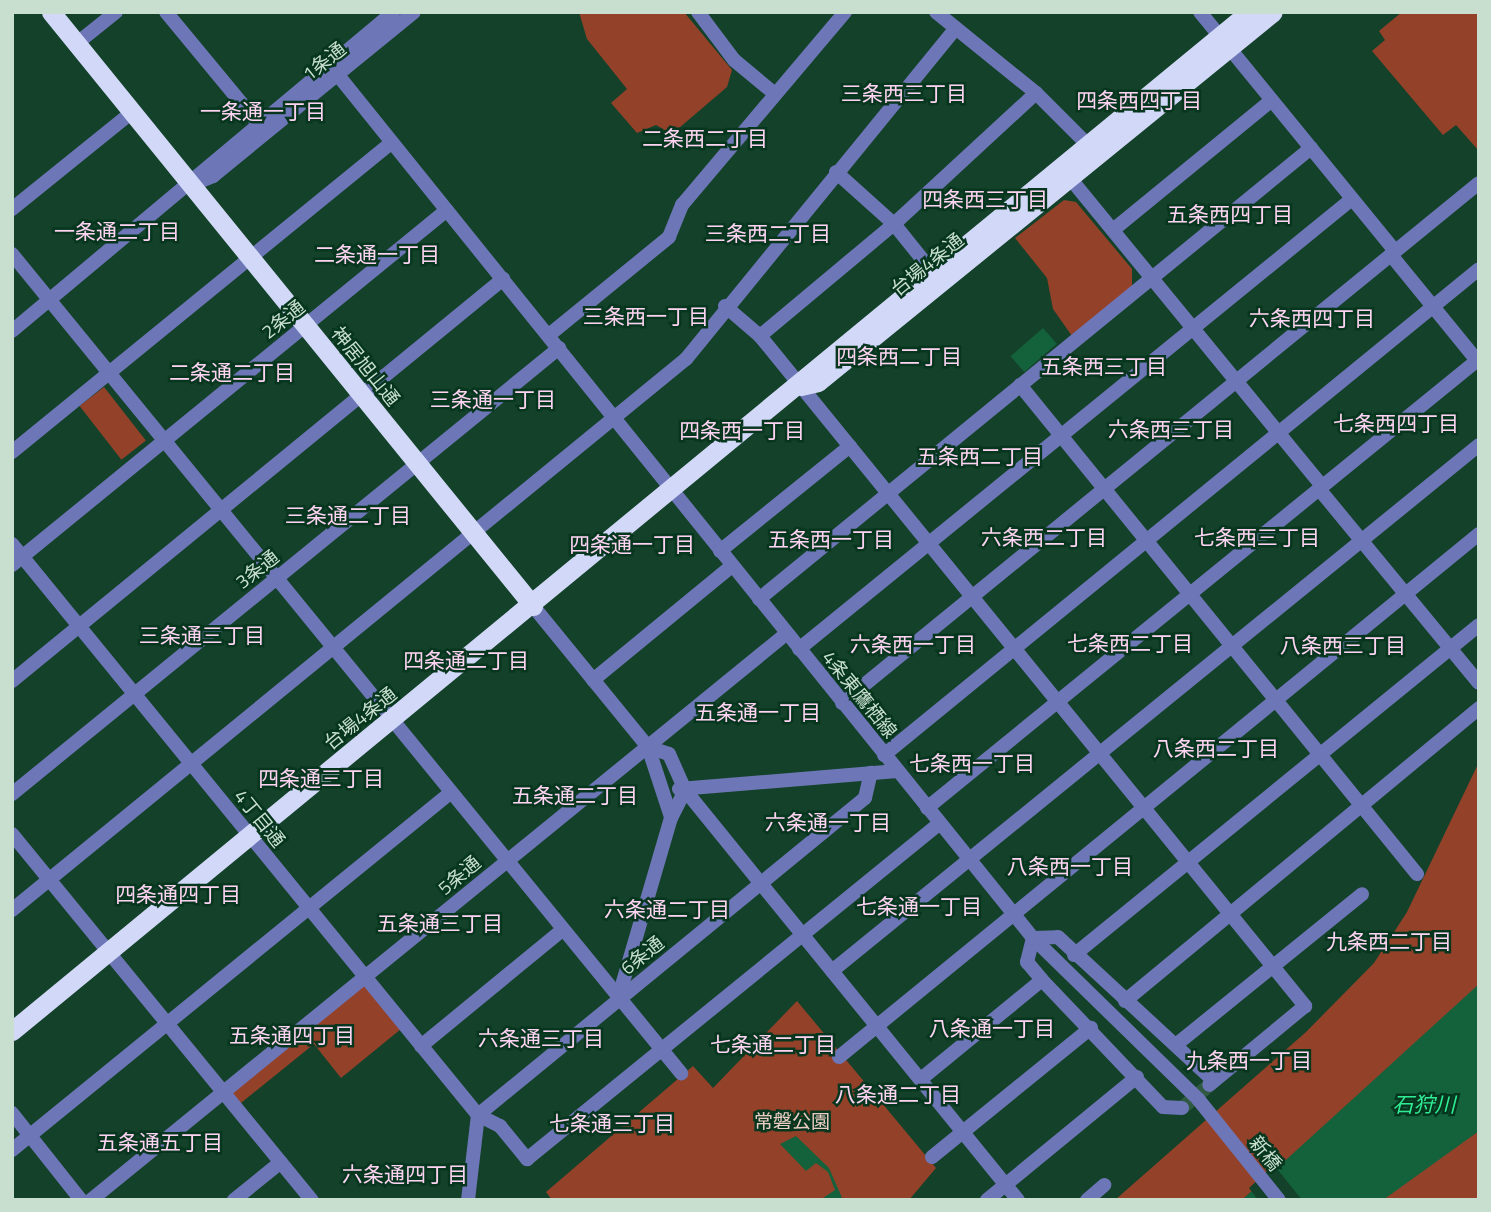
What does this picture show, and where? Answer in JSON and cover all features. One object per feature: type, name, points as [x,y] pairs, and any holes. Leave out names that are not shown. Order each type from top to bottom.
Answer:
[{"type":"highway","name":"神居旭山通","points":[[51,12],[533,606]]},
{"type":"highway","name":"台場4条通","points":[[1225,41],[1249,12]]},
{"type":"highway","name":"台場4条通","points":[[12,1031],[801,386],[808,370],[936,276],[1225,41],[1273,12]]},
{"type":"street","points":[[76,44],[116,12]]},
{"type":"street","points":[[166,12],[257,122]]},
{"type":"street","name":"1条通","points":[[190,186],[213,176],[333,70],[393,12]]},
{"type":"street","name":"1条通","points":[[12,331],[190,186],[257,122],[414,12]]},
{"type":"street","points":[[548,335],[669,237],[682,205],[845,12]]},
{"type":"street","points":[[936,12],[1036,93],[1092,149]]},
{"type":"street","points":[[927,808],[1478,361],[1433,307],[1352,199],[1200,12]]},
{"type":"street","points":[[700,13],[734,60],[775,94]]},
{"type":"street","points":[[12,909],[686,359],[725,306],[956,28]]},
{"type":"street","name":"4条東鷹栖線","points":[[333,70],[616,416],[786,634],[1033,938],[1223,1130]]},
{"type":"street","points":[[760,335],[894,224],[1036,93]]},
{"type":"street","points":[[1113,230],[1272,100]]},
{"type":"street","points":[[12,209],[131,113]]},
{"type":"street","points":[[12,452],[392,142]]},
{"type":"street","points":[[759,599],[1311,148]]},
{"type":"street","points":[[1065,171],[1195,328],[1405,594],[1479,683]]},
{"type":"street","points":[[836,172],[894,224],[936,276]]},
{"type":"street","points":[[842,703],[1479,183]]},
{"type":"street","points":[[799,649],[1352,199]]},
{"type":"street","name":"2条通","points":[[17,561],[447,210]]},
{"type":"street","points":[[12,254],[681,1073]]},
{"type":"street","points":[[884,755],[1479,270]]},
{"type":"street","points":[[12,681],[503,279]]},
{"type":"street","points":[[725,306],[760,335],[1305,1006],[1211,1083],[1177,1044],[1125,1001],[1058,937],[1033,938],[1027,962],[1042,980],[1136,1077],[1178,1110]]},
{"type":"street","name":"3条通","points":[[12,794],[559,348]]},
{"type":"street","points":[[1020,385],[1417,874]]},
{"type":"street","points":[[832,971],[1479,445]]},
{"type":"street","points":[[720,551],[850,446]]},
{"type":"street","points":[[839,1058],[1479,534]]},
{"type":"street","name":"4丁目通","points":[[12,544],[17,561],[79,626],[478,1115],[500,1126],[527,1159],[661,1050]]},
{"type":"street","points":[[593,680],[732,566]]},
{"type":"street","name":"神居旭山通","points":[[533,606],[648,747],[651,769],[662,783],[671,818]]},
{"type":"street","points":[[1074,955],[1479,625]]},
{"type":"street","name":"5条通","points":[[91,1200],[786,634]]},
{"type":"street","points":[[1125,1001],[1479,708]]},
{"type":"street","name":"神居旭山通","points":[[648,747],[669,754],[680,767],[722,783]]},
{"type":"street","points":[[680,767],[685,790],[1018,1200]]},
{"type":"street","points":[[662,783],[685,790],[722,783],[897,771]]},
{"type":"street","name":"6条通","points":[[618,999],[865,799],[871,773]]},
{"type":"street","points":[[468,1200],[478,1115],[618,999],[671,818],[685,790]]},
{"type":"street","points":[[12,1150],[450,793]]},
{"type":"street","points":[[661,1050],[940,823]]},
{"type":"street","points":[[12,834],[312,1200]]},
{"type":"street","points":[[1177,1044],[1362,894]]},
{"type":"street","points":[[421,1046],[562,930]]},
{"type":"street","points":[[921,1079],[1042,980]]},
{"type":"street","points":[[932,1157],[1091,1028]]},
{"type":"street","points":[[987,1200],[1136,1077]]},
{"type":"street","points":[[12,1113],[81,1200]]},
{"type":"street","name":"新橋","points":[[1223,1130],[1279,1200]]},
{"type":"street","points":[[234,1200],[281,1162]]},
{"type":"street","points":[[1087,1200],[1104,1185]]},
{"type":"green space","points":[[579,12],[684,12],[732,70],[727,87],[672,134],[656,125],[637,133],[611,103],[627,89],[587,39]]},
{"type":"green space","points":[[1402,12],[1479,12],[1479,151],[1456,125],[1443,135],[1372,51],[1385,40],[1379,31]]},
{"type":"green space","points":[[1064,200],[1076,202],[1132,269],[1132,287],[1072,336],[1053,309],[1047,278],[1015,238]]},
{"type":"green space","points":[[104,387],[146,441],[121,460],[80,406]]},
{"type":"green space","points":[[1479,762],[1479,986],[1242,1200],[1115,1200],[1306,1032],[1374,963],[1407,912]]},
{"type":"green space","points":[[361,982],[401,1029],[341,1078],[314,1044],[236,1107],[224,1092]]},
{"type":"green space","name":"常磐公園","points":[[797,1001],[936,1168],[909,1200],[552,1200],[546,1192],[693,1066],[713,1088]]},
{"type":"green space","points":[[1479,1131],[1479,1200],[1383,1200],[1385,1192]]},
{"type":"water","points":[[1043,328],[1057,344],[1024,372],[1011,356]]},
{"type":"water","name":"石狩川","points":[[1479,984],[1479,1131],[1383,1200],[1242,1200]]},
{"type":"water","points":[[796,1136],[829,1168],[843,1200],[820,1200],[835,1190],[828,1172],[816,1163],[806,1171],[780,1144]]},
{"type":"pier","points":[[1274,1165],[1302,1200],[1258,1200],[1249,1188]]},
{"type":"tunnel","points":[[1182,1108],[1209,1085]]},
{"type":"district","name":"三条西三丁目","points":[[904,93]]},
{"type":"district","name":"四条西四丁目","points":[[1139,100]]},
{"type":"district","name":"一条通一丁目","points":[[263,111]]},
{"type":"district","name":"二条西二丁目","points":[[705,138]]},
{"type":"district","name":"四条西三丁目","points":[[985,199]]},
{"type":"district","name":"五条西四丁目","points":[[1230,214]]},
{"type":"district","name":"一条通二丁目","points":[[117,231]]},
{"type":"district","name":"三条西二丁目","points":[[768,233]]},
{"type":"district","name":"二条通一丁目","points":[[377,254]]},
{"type":"district","name":"三条西一丁目","points":[[646,316]]},
{"type":"district","name":"六条西四丁目","points":[[1312,318]]},
{"type":"district","name":"四条西二丁目","points":[[899,356]]},
{"type":"district","name":"五条西三丁目","points":[[1104,366]]},
{"type":"district","name":"二条通二丁目","points":[[232,372]]},
{"type":"district","name":"三条通一丁目","points":[[493,399]]},
{"type":"district","name":"七条西四丁目","points":[[1396,423]]},
{"type":"district","name":"六条西三丁目","points":[[1171,429]]},
{"type":"district","name":"四条西一丁目","points":[[742,430]]},
{"type":"district","name":"五条西二丁目","points":[[980,456]]},
{"type":"district","name":"三条通二丁目","points":[[348,515]]},
{"type":"district","name":"六条西二丁目","points":[[1044,537]]},
{"type":"district","name":"七条西三丁目","points":[[1257,537]]},
{"type":"district","name":"五条西一丁目","points":[[831,539]]},
{"type":"district","name":"四条通一丁目","points":[[632,544]]},
{"type":"district","name":"三条通三丁目","points":[[202,635]]},
{"type":"district","name":"七条西二丁目","points":[[1130,643]]},
{"type":"district","name":"六条西一丁目","points":[[913,644]]},
{"type":"district","name":"八条西三丁目","points":[[1343,645]]},
{"type":"district","name":"四条通二丁目","points":[[466,660]]},
{"type":"district","name":"五条通一丁目","points":[[758,712]]},
{"type":"district","name":"八条西二丁目","points":[[1216,748]]},
{"type":"district","name":"七条西一丁目","points":[[972,763]]},
{"type":"district","name":"四条通三丁目","points":[[321,778]]},
{"type":"district","name":"五条通二丁目","points":[[575,795]]},
{"type":"district","name":"六条通一丁目","points":[[828,822]]},
{"type":"district","name":"八条西一丁目","points":[[1070,866]]},
{"type":"district","name":"四条通四丁目","points":[[178,894]]},
{"type":"district","name":"七条通一丁目","points":[[919,906]]},
{"type":"district","name":"六条通二丁目","points":[[667,909]]},
{"type":"district","name":"五条通三丁目","points":[[440,923]]},
{"type":"district","name":"九条西二丁目","points":[[1389,941]]},
{"type":"district","name":"八条通一丁目","points":[[992,1028]]},
{"type":"district","name":"五条通四丁目","points":[[292,1035]]},
{"type":"district","name":"六条通三丁目","points":[[541,1038]]},
{"type":"district","name":"七条通二丁目","points":[[773,1044]]},
{"type":"district","name":"九条西一丁目","points":[[1249,1060]]},
{"type":"district","name":"八条通二丁目","points":[[898,1094]]},
{"type":"district","name":"七条通三丁目","points":[[612,1123]]},
{"type":"district","name":"五条通五丁目","points":[[160,1142]]},
{"type":"district","name":"六条通四丁目","points":[[405,1174]]}]
